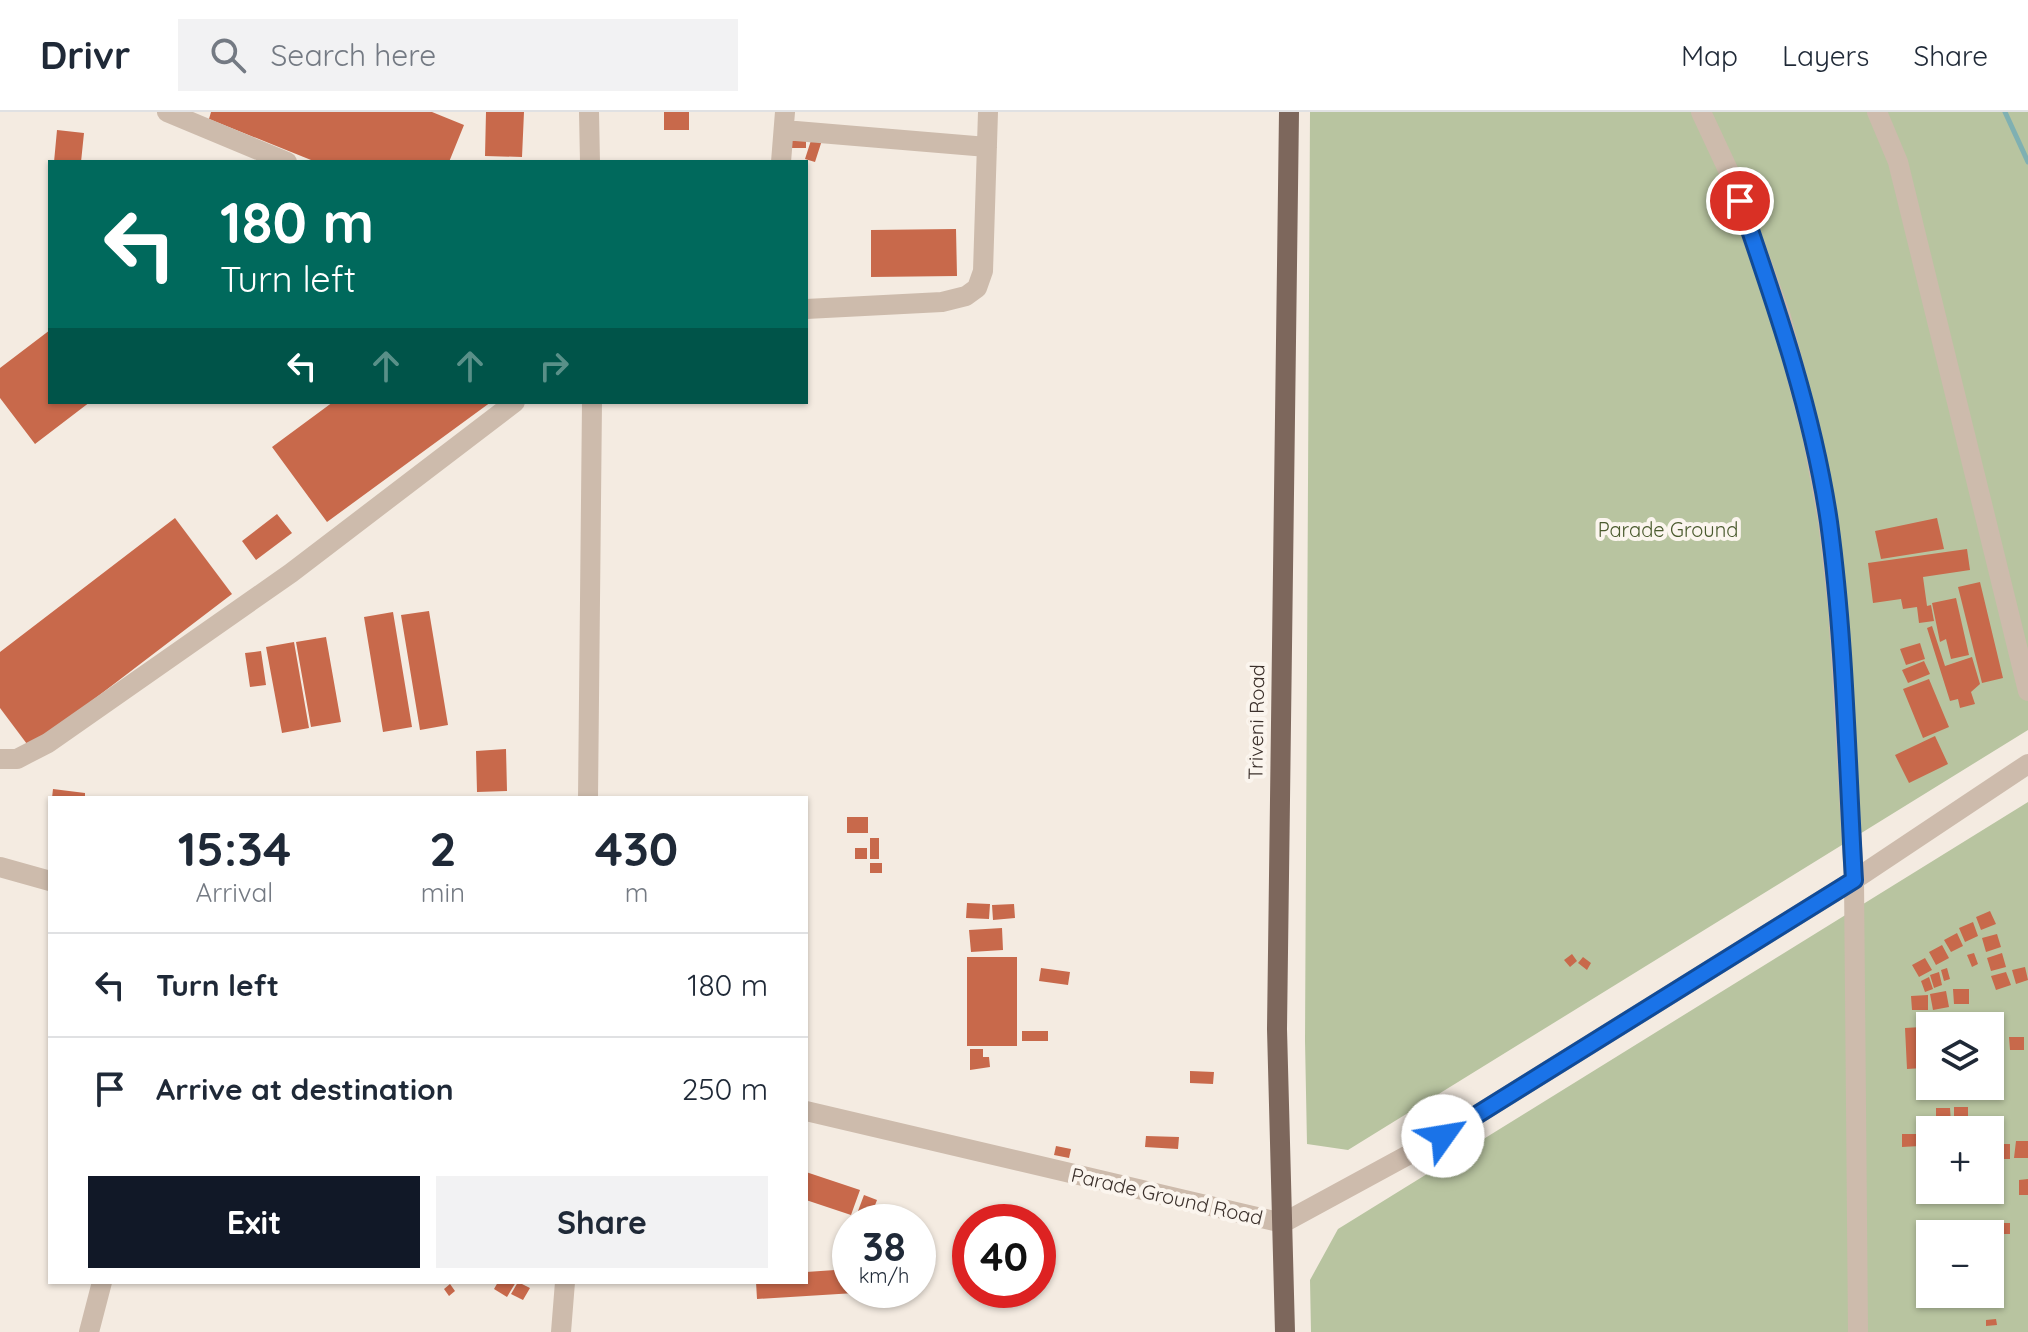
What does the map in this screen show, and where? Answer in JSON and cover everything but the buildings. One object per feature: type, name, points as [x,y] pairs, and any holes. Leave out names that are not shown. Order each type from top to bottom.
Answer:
[{"type":"main road","name":"Triveni Road","points":[[1285,1332],[1277,1029],[1289,112]]},
{"type":"street","points":[[167,112],[282,160]]},
{"type":"street","points":[[589,112],[590,160]]},
{"type":"street","points":[[808,309],[942,302],[966,296],[977,288],[983,271],[988,112]]},
{"type":"street","points":[[1701,112],[1729,172],[1781,317],[1812,435],[1828,521],[1838,609],[1854,880],[1858,1332]]},
{"type":"street","points":[[1877,112],[1898,162],[2028,691]]},
{"type":"street","points":[[781,160],[784,121],[987,147]]},
{"type":"street","points":[[0,759],[17,759],[48,743],[291,573],[512,404]]},
{"type":"street","points":[[588,796],[592,404]]},
{"type":"street","name":"Parade Ground Road","points":[[808,1111],[1283,1223],[1443,1136],[1854,880],[2028,764]]},
{"type":"street","points":[[0,867],[48,880]]},
{"type":"street","points":[[89,1332],[101,1284]]},
{"type":"street","points":[[561,1332],[565,1284]]},
{"type":"green space","name":"Parade Ground","points":[[1310,112],[2028,112],[2028,730],[1348,1150],[1307,1144]]},
{"type":"green space","points":[[2028,802],[2028,1332],[1311,1332],[1310,1280],[1338,1229]]},
{"type":"waterway","points":[[2005,112],[2028,162]]},
{"type":"route","points":[[1443,1136],[1854,880],[1838,609],[1828,521],[1812,435],[1781,317],[1740,201]]}]
